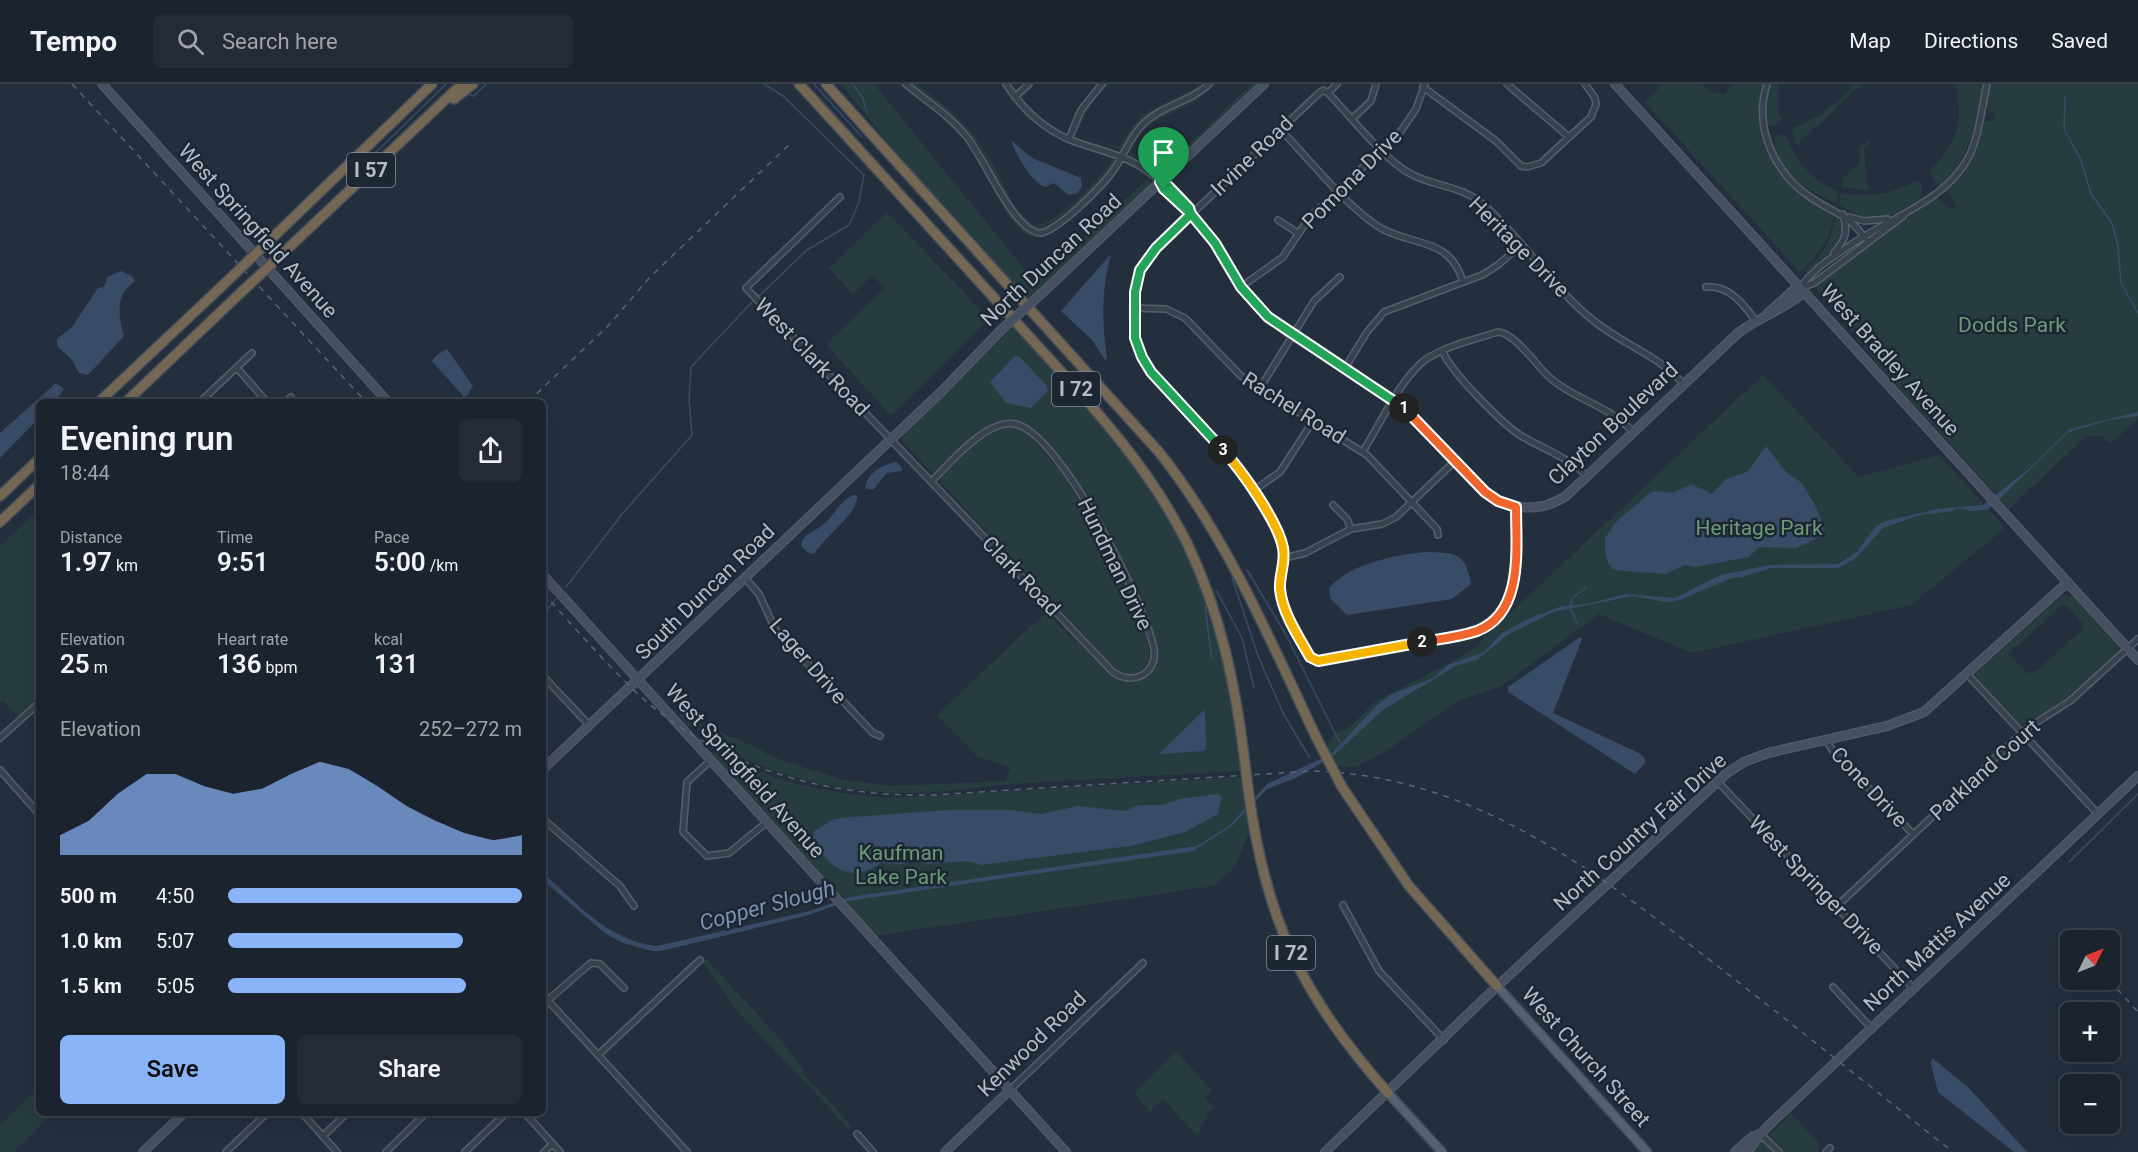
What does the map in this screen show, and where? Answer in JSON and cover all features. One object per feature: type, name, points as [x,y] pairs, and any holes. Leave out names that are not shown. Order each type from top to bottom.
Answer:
[{"type":"highway","name":"I 57","points":[[129,399],[462,84]]},
{"type":"highway","points":[[394,148],[473,84]]},
{"type":"highway","points":[[791,84],[870,162]]},
{"type":"highway","name":"I 72","points":[[799,84],[1096,411],[1133,456],[1161,497],[1198,567],[1219,625],[1233,680],[1255,838],[1265,883],[1292,955],[1333,1026],[1388,1093]]},
{"type":"highway","points":[[826,84],[1159,452],[1185,486],[1232,561],[1317,740],[1342,787],[1409,886],[1497,986]]},
{"type":"highway","points":[[835,84],[867,129]]},
{"type":"highway","name":"I 57","points":[[102,399],[429,86]]},
{"type":"highway","points":[[0,496],[36,462]]},
{"type":"highway","points":[[0,522],[36,488]]},
{"type":"main road","name":"West Springfield Avenue","points":[[102,84],[385,399]]},
{"type":"main road","name":"North Duncan Road","points":[[891,440],[1002,330],[1264,84]]},
{"type":"main road","name":"West Bradley Avenue","points":[[1615,84],[2138,660]]},
{"type":"main road","name":"Clayton Boulevard","points":[[1160,182],[1168,186],[1189,208],[1191,214],[1215,243],[1241,287],[1268,317],[1293,336],[1395,401],[1491,497],[1516,507],[1536,508],[1553,503],[1587,476],[1683,383],[1759,318],[1801,289]]},
{"type":"main road","name":"South Duncan Road","points":[[546,766],[891,440]]},
{"type":"main road","name":"West Springfield Avenue","points":[[546,577],[1066,1152]]},
{"type":"main road","name":"North Country Fair Drive","points":[[1325,1152],[1497,986],[1737,766],[1756,757],[1914,717],[1934,706],[2068,582]]},
{"type":"main road","name":"North Mattis Avenue","points":[[1747,1152],[1760,1134],[2138,776]]},
{"type":"main road","name":"West Church Street","points":[[1497,986],[1647,1152]]},
{"type":"main road","name":"Kenwood Road","points":[[945,1152],[1010,1090]]},
{"type":"main road","points":[[1388,1093],[1442,1152]]},
{"type":"main road","points":[[143,1152],[181,1116]]},
{"type":"main road","name":"North Mattis Avenue","points":[[1735,1152],[1752,1137],[1760,1134]]},
{"type":"street","points":[[906,84],[960,129],[984,160],[1010,208],[1028,230],[1037,233],[1047,231],[1097,190],[1113,171],[1134,134],[1146,121],[1160,111],[1191,99],[1209,84]]},
{"type":"street","points":[[1006,84],[1015,97],[1039,121],[1069,139],[1122,156],[1138,164],[1160,182]]},
{"type":"street","points":[[1015,97],[1029,84]]},
{"type":"street","points":[[1069,139],[1081,110],[1102,84]]},
{"type":"street","name":"Irvine Road","points":[[1284,558],[1280,539],[1233,461],[1145,363],[1135,338],[1136,285],[1140,270],[1151,253],[1320,92],[1328,93],[1337,84]]},
{"type":"street","points":[[1353,118],[1371,101],[1376,84]]},
{"type":"street","points":[[1507,84],[1569,137]]},
{"type":"street","points":[[1424,86],[1496,141],[1521,166],[1527,167],[1541,163],[1594,111],[1596,98],[1585,84]]},
{"type":"street","points":[[1767,84],[1762,103],[1762,121],[1767,140],[1776,159],[1798,188],[1843,214],[1871,222],[1909,211]]},
{"type":"street","points":[[1831,257],[1939,192],[1962,168],[1974,142],[1987,84]]},
{"type":"street","name":"Pomona Drive","points":[[1241,287],[1283,257],[1298,232],[1411,118],[1424,86]]},
{"type":"street","name":"Heritage Drive","points":[[1328,93],[1400,167],[1416,177],[1459,189],[1476,198],[1593,320],[1656,358],[1683,383]]},
{"type":"street","points":[[1280,129],[1360,213],[1381,228],[1442,250],[1455,262],[1463,282]]},
{"type":"street","name":"West Clark Road","points":[[840,197],[746,288],[891,440]]},
{"type":"street","points":[[1801,289],[1808,277],[1831,257],[1846,239],[1843,214]]},
{"type":"street","points":[[1843,214],[1866,238]]},
{"type":"street","points":[[1801,289],[1814,283],[1866,238],[1897,216]]},
{"type":"street","points":[[1278,220],[1298,232]]},
{"type":"street","points":[[1345,368],[1371,326],[1384,312],[1491,271],[1521,244]]},
{"type":"street","points":[[1260,388],[1314,301],[1340,278]]},
{"type":"street","points":[[1706,287],[1716,286],[1732,294],[1759,318]]},
{"type":"street","name":"Rachel Road","points":[[1134,308],[1158,308],[1180,315],[1236,372],[1363,451],[1437,529],[1438,535]]},
{"type":"street","points":[[1363,451],[1415,370],[1429,358],[1503,332],[1553,381],[1610,412],[1633,432]]},
{"type":"street","points":[[1443,352],[1454,370],[1508,426],[1575,465],[1587,476]]},
{"type":"street","points":[[203,399],[252,353]]},
{"type":"street","points":[[237,368],[264,399]]},
{"type":"street","points":[[1253,491],[1280,472],[1312,421]]},
{"type":"street","name":"Hundman Drive","points":[[931,482],[989,429],[1005,424],[1026,428],[1057,461],[1086,499],[1135,598],[1155,656]]},
{"type":"street","name":"Clark Road","points":[[891,440],[1115,674],[1125,679],[1141,676],[1149,670],[1155,656]]},
{"type":"street","points":[[1455,461],[1412,503],[1388,521],[1351,529],[1305,553],[1284,558],[1280,582],[1283,603],[1313,660],[1455,636],[1486,626],[1507,606],[1514,583],[1516,507]]},
{"type":"street","points":[[1333,505],[1347,519],[1351,529]]},
{"type":"street","name":"Lager Drive","points":[[745,578],[759,594],[775,629],[873,733],[880,736]]},
{"type":"street","name":"Parkland Court","points":[[1836,907],[2022,732],[2039,719],[2062,708],[2138,639]]},
{"type":"street","points":[[1968,675],[2098,814]]},
{"type":"street","points":[[546,679],[589,725]]},
{"type":"street","points":[[0,738],[36,706]]},
{"type":"street","name":"Cone Drive","points":[[1827,740],[1833,751],[1913,834]]},
{"type":"street","points":[[711,760],[687,782],[683,832],[706,856],[729,852],[767,822]]},
{"type":"street","points":[[0,770],[36,811]]},
{"type":"street","name":"West Springer Drive","points":[[1718,782],[1914,989]]},
{"type":"street","points":[[546,822],[620,886],[634,906]]},
{"type":"street","points":[[1343,905],[1379,970],[1443,1040]]},
{"type":"street","points":[[598,1055],[700,960]]},
{"type":"street","points":[[624,988],[600,964],[591,963],[548,1000],[687,1152]]},
{"type":"street","name":"Kenwood Road","points":[[1010,1090],[1143,963]]},
{"type":"street","points":[[1833,987],[1872,1029]]},
{"type":"street","points":[[226,1152],[264,1116]]},
{"type":"street","points":[[305,1116],[338,1152]]},
{"type":"street","points":[[323,1136],[344,1116]]},
{"type":"street","points":[[386,1152],[423,1116]]},
{"type":"street","points":[[465,1152],[503,1116]]},
{"type":"street","points":[[528,1116],[560,1152]]},
{"type":"street","points":[[857,1134],[873,1152]]},
{"type":"street","points":[[1760,1134],[1779,1152]]},
{"type":"street","points":[[544,1152],[553,1144]]},
{"type":"green space","points":[[841,84],[874,84],[1034,281],[1149,178],[1124,162],[1106,187],[1052,233],[1040,237],[1029,235],[1018,228],[1009,217],[972,151],[962,139],[937,115],[898,84],[902,84],[939,113],[964,137],[978,157],[1011,216],[1031,234],[1042,235],[1092,196],[1124,160],[1149,175],[1151,185],[1028,299],[914,175]]},
{"type":"green space","points":[[912,84],[916,84],[936,99],[971,132],[992,161],[1018,210],[1034,225],[1042,224],[1065,210],[1100,176],[1114,158],[1063,140],[1036,126],[1012,101],[1000,84],[1040,126],[1071,142],[1115,157],[1114,162],[1101,180],[1066,213],[1043,227],[1035,229],[1025,222],[1007,200],[970,135],[949,114]]},
{"type":"green space","points":[[1105,84],[1109,84],[1092,102],[1075,135],[1119,147],[1132,126],[1147,112],[1203,84],[1186,97],[1145,116],[1120,149],[1074,135],[1084,110]]},
{"type":"green space","points":[[1211,84],[1216,84],[1197,100],[1149,125],[1130,152],[1159,172],[1252,84],[1257,84],[1163,173],[1158,174],[1128,153],[1131,142],[1144,125],[1193,100]]},
{"type":"green space","points":[[1663,84],[1702,84],[1709,91],[1724,95],[1733,84],[1763,84],[1760,105],[1761,125],[1774,162],[1800,193],[1834,215],[1822,247],[1813,260],[1800,272],[1645,102]]},
{"type":"green space","points":[[1769,84],[1779,84],[1778,116],[1781,117],[1781,123],[1771,127],[1765,122],[1765,99]]},
{"type":"green space","points":[[1855,84],[1861,85],[1800,142],[1800,146],[1796,144],[1792,129],[1822,114]]},
{"type":"green space","points":[[1956,84],[1984,84],[1975,125],[1966,150],[1943,184],[1936,185],[1930,171],[1947,150],[1958,121]]},
{"type":"green space","name":"Dodds Park","points":[[1990,84],[2138,84],[2138,420],[2110,443],[2102,436],[2086,436],[2009,509],[1876,362],[1816,288],[1817,284],[1841,263],[1937,197],[1952,210],[1957,206],[1946,190],[1969,157],[1983,121],[1994,121],[1994,114],[1985,109]]},
{"type":"green space","points":[[1781,134],[1786,136],[1800,162],[1813,176],[1839,191],[1837,203],[1805,187],[1785,170],[1778,160],[1775,149],[1775,138]]},
{"type":"green space","points":[[1869,139],[1870,144],[1864,148],[1867,185],[1871,188],[1867,190],[1842,187],[1843,178],[1859,164],[1860,147]]},
{"type":"green space","points":[[1918,180],[1922,185],[1921,199],[1889,216],[1872,219],[1839,205],[1841,193],[1881,194],[1900,189]]},
{"type":"green space","points":[[887,212],[989,319],[891,416],[826,344],[885,288],[872,275],[853,294],[829,268]]},
{"type":"green space","points":[[1836,216],[1844,232],[1841,240],[1836,248],[1806,273],[1805,271],[1817,259],[1825,246]]},
{"type":"green space","points":[[1013,325],[1129,459],[1177,533],[1196,573],[1217,634],[1229,692],[1241,771],[1011,784],[932,792],[875,792],[819,783],[761,766],[712,740],[692,724],[688,726],[678,713],[694,703],[691,717],[695,722],[760,749],[770,756],[843,780],[893,786],[1006,781],[1010,768],[977,756],[937,715],[1046,612],[1111,675],[1129,680],[1137,679],[1151,671],[1157,656],[1157,646],[1125,566],[1098,514],[1082,490],[1033,430],[1016,420],[992,423],[932,473],[902,440],[904,430]]},
{"type":"green space","name":"Heritage Park","points":[[1763,375],[1859,477],[1939,455],[2005,528],[1911,605],[1692,653],[1599,614],[1501,686],[1458,701],[1386,751],[1356,767],[1337,766],[1326,746],[1336,732],[1350,727],[1376,701],[1468,653]]},
{"type":"green space","points":[[1003,427],[1014,427],[1024,431],[1039,446],[1060,469],[1097,526],[1144,628],[1149,648],[1149,661],[1139,672],[1131,675],[1117,670],[941,483],[941,477],[970,449],[986,436]]},
{"type":"green space","points":[[36,512],[36,701],[18,717],[3,700],[0,703],[0,546]]},
{"type":"green space","points":[[2063,595],[2074,597],[2118,646],[2119,651],[2060,704],[2020,725],[1979,682],[1975,673]],"holes":[[[2061,606],[2067,606],[2083,624],[2083,629],[2040,668],[2028,674],[2008,654]]]},
{"type":"green space","name":"Kaufman Lake Park","points":[[711,752],[734,759],[771,776],[814,788],[889,798],[1241,777],[1249,831],[1236,866],[1214,886],[877,937]]},
{"type":"green space","points":[[706,959],[783,1042],[801,1065],[804,1075],[852,1126],[849,1129],[738,1012],[702,961]]},
{"type":"green space","points":[[1176,1051],[1212,1091],[1205,1098],[1214,1107],[1205,1116],[1208,1118],[1200,1127],[1201,1130],[1197,1136],[1163,1099],[1150,1112],[1134,1093]]},
{"type":"green space","points":[[36,1091],[36,1116],[51,1116],[14,1152],[0,1152],[0,1125]]},
{"type":"green space","points":[[1791,1113],[1819,1143],[1818,1152],[1751,1152]]},
{"type":"water","points":[[1011,140],[1032,158],[1081,178],[1082,186],[1078,193],[1068,195],[1054,183],[1046,187],[1041,185],[1025,167]]},
{"type":"water","points":[[1111,254],[1104,294],[1103,319],[1107,359],[1105,360],[1092,340],[1061,311]]},
{"type":"water","points":[[121,271],[132,276],[135,281],[124,292],[121,299],[120,320],[124,336],[88,375],[79,373],[72,360],[57,346],[57,339],[72,327],[98,288],[103,287],[106,283],[107,277]]},
{"type":"water","points":[[447,349],[473,386],[467,396],[464,397],[432,361]]},
{"type":"water","points":[[1015,356],[1020,357],[1047,386],[1048,391],[1031,408],[1006,403],[990,382]]},
{"type":"water","points":[[56,383],[64,389],[57,399],[38,399]]},
{"type":"water","points":[[36,401],[36,421],[0,458],[0,433]]},
{"type":"water","points":[[2138,412],[2138,416],[2109,420],[2069,432],[1989,509],[1972,511],[1957,508],[1953,511],[1920,515],[1883,528],[1855,559],[1838,568],[1771,568],[1732,578],[1680,600],[1666,602],[1633,596],[1553,612],[1509,634],[1477,660],[1455,666],[1384,709],[1333,756],[1296,778],[1267,789],[1232,826],[1193,851],[848,901],[805,916],[661,951],[652,951],[623,943],[606,934],[546,883],[546,876],[595,919],[623,937],[657,946],[810,911],[850,897],[1197,846],[1229,826],[1267,784],[1331,754],[1377,705],[1392,694],[1433,678],[1448,665],[1484,652],[1502,633],[1528,619],[1562,606],[1588,604],[1625,594],[1675,598],[1721,575],[1769,565],[1838,564],[1857,552],[1875,527],[1886,521],[1937,509],[1983,505],[2032,466],[2070,429]]},
{"type":"water","points":[[1766,446],[1786,472],[1802,483],[1816,507],[1823,524],[1824,535],[1796,548],[1759,547],[1749,557],[1695,567],[1685,565],[1665,574],[1614,570],[1611,567],[1606,556],[1605,538],[1616,522],[1650,493],[1656,491],[1673,493],[1691,484],[1712,494],[1726,479],[1747,472]]},
{"type":"water","points":[[896,462],[902,471],[887,473],[873,490],[865,488],[869,478],[876,470]]},
{"type":"water","points":[[853,495],[857,495],[856,502],[847,517],[814,554],[807,552],[801,546],[804,538],[822,526],[841,504]]},
{"type":"water","points":[[1425,552],[1457,556],[1466,565],[1471,584],[1452,599],[1347,615],[1330,598],[1329,588],[1360,567],[1387,558]]},
{"type":"water","points":[[1580,637],[1582,639],[1553,713],[1639,753],[1645,759],[1645,763],[1635,774],[1508,692],[1508,687]]},
{"type":"water","points":[[1205,711],[1206,749],[1204,751],[1159,754]]},
{"type":"water","points":[[1218,794],[1222,796],[1218,814],[1185,832],[1130,846],[981,865],[968,861],[927,864],[915,858],[902,864],[880,863],[863,872],[846,872],[824,856],[813,838],[814,831],[834,819],[851,817],[948,810],[1010,810],[1041,814],[1078,806],[1125,811],[1138,805],[1163,805],[1179,799]]},
{"type":"water","points":[[1932,1058],[1968,1087],[2027,1152],[2014,1152],[1938,1092],[1931,1064]]},
{"type":"waterway","points":[[361,167],[446,84]]},
{"type":"waterway","points":[[470,95],[474,96],[486,84]]},
{"type":"waterway","points":[[759,296],[807,250],[849,225],[859,202],[864,175],[783,96],[764,84]]},
{"type":"waterway","points":[[814,84],[862,137]]},
{"type":"waterway","points":[[853,84],[863,98],[866,110]]},
{"type":"waterway","points":[[2065,97],[2064,129],[2081,160],[2091,194],[2112,223],[2118,246],[2121,283],[2138,313]]},
{"type":"waterway","points":[[566,587],[623,513],[692,435],[689,400],[691,367],[753,301]]},
{"type":"waterway","points":[[1247,570],[1285,633],[1340,743]]},
{"type":"waterway","points":[[1232,577],[1258,656],[1284,715],[1310,758]]},
{"type":"waterway","points":[[1573,597],[1586,588]]},
{"type":"waterway","points":[[1216,590],[1242,638],[1254,688]]},
{"type":"waterway","points":[[546,611],[556,599]]},
{"type":"waterway","points":[[1572,599],[1570,607],[1577,623]]},
{"type":"waterway","points":[[1205,607],[1212,659]]},
{"type":"waterway","points":[[2069,862],[2138,794]]},
{"type":"railway","points":[[72,84],[363,399]]},
{"type":"railway","points":[[531,399],[609,325],[649,278],[793,141]]},
{"type":"railway","points":[[546,596],[627,684],[671,721],[705,742],[740,759],[814,784],[891,794],[931,795],[1313,771],[1373,777],[1430,791],[1484,812],[1536,838],[1634,902],[1953,1152]]},
{"type":"railway","points":[[2118,990],[2138,1012]]},
{"type":"route","points":[[1164,189],[1160,182],[1168,186],[1189,208],[1191,214],[1215,243],[1234,277],[1258,308],[1297,338],[1384,393],[1413,416],[1485,492],[1498,501],[1516,507],[1514,583],[1507,606],[1494,621],[1474,632],[1455,636],[1318,661],[1310,657],[1281,596],[1283,546],[1274,528],[1243,474],[1151,372],[1138,348],[1134,330],[1135,286],[1138,276],[1156,248],[1191,214],[1185,212],[1164,189]]},
{"type":"water label","name":"Copper Slough","points":[[767,905]]}]
